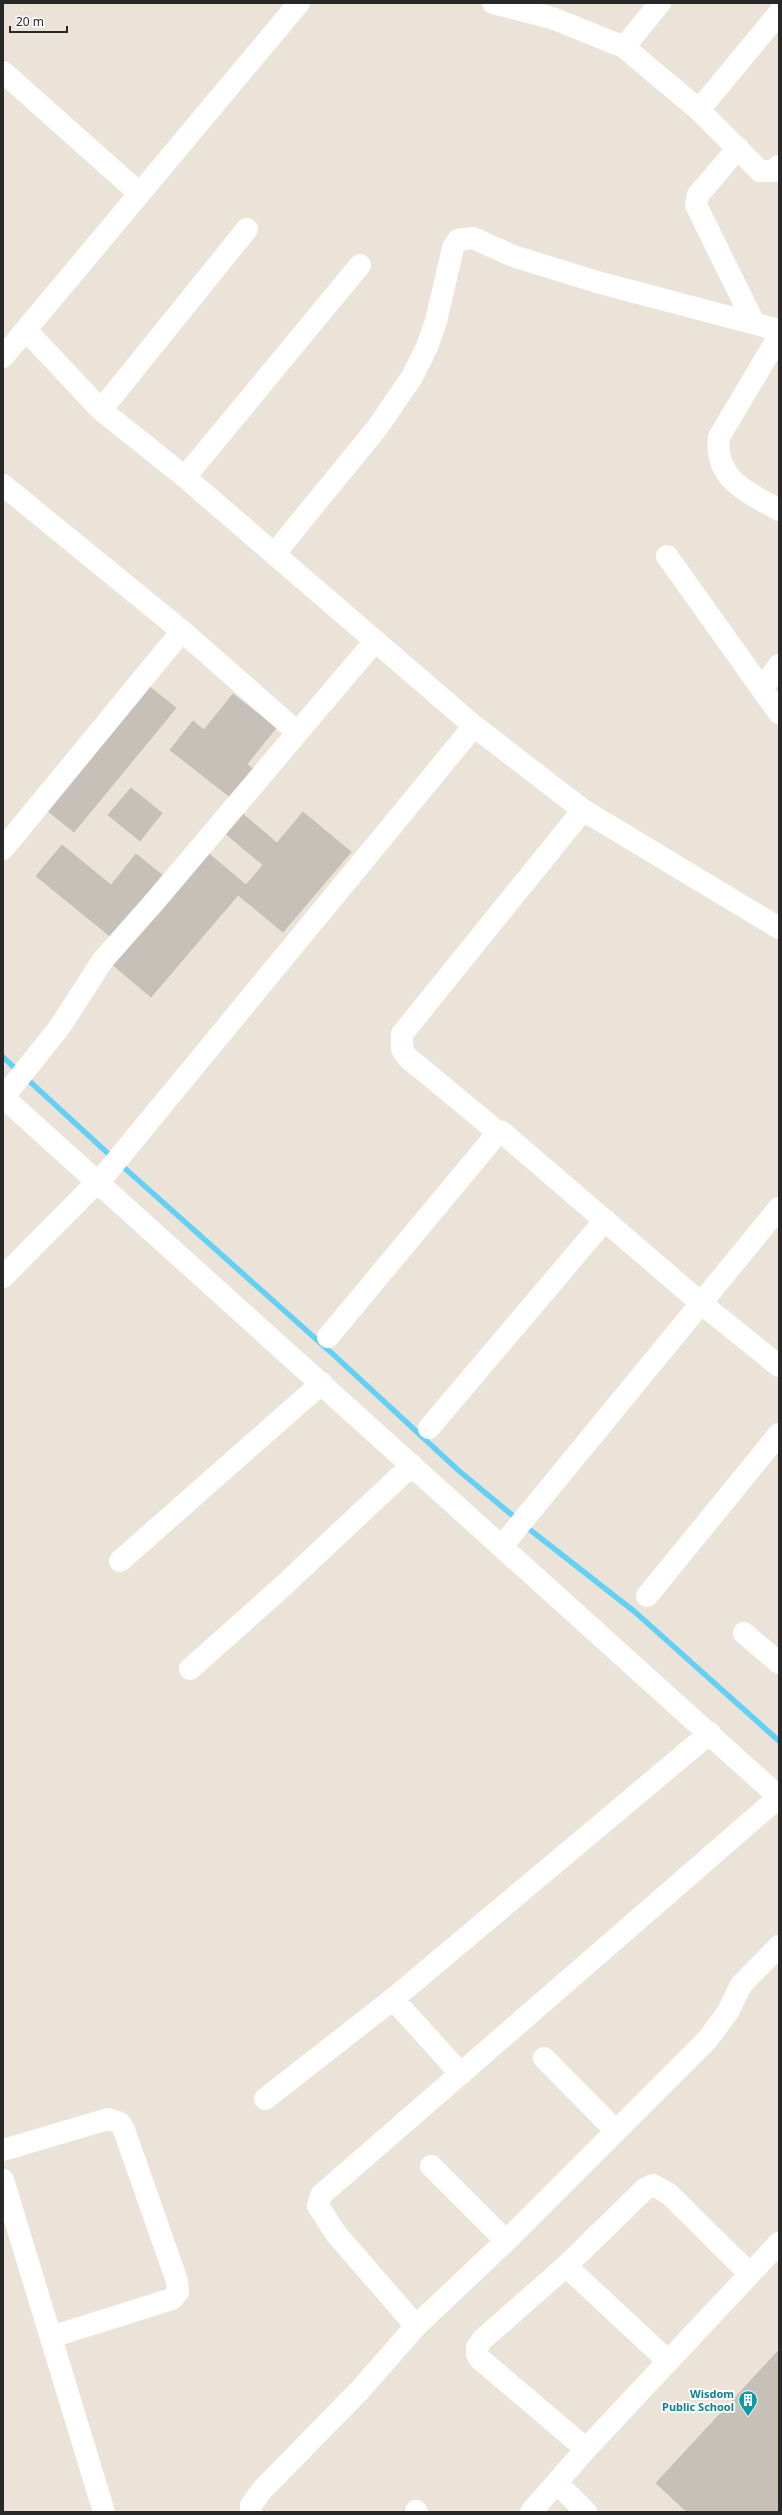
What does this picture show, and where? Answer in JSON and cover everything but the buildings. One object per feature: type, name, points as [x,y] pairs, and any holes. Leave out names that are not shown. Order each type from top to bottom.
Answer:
[{"type":"street","points":[[3,357],[299,3]]},
{"type":"street","points":[[493,3],[552,18],[624,47],[699,110],[760,171],[772,171],[779,166]]},
{"type":"street","points":[[624,47],[660,3]]},
{"type":"street","points":[[699,110],[779,13]]},
{"type":"street","points":[[3,72],[139,193]]},
{"type":"street","points":[[738,148],[698,195],[696,205],[754,323]]},
{"type":"street","points":[[101,410],[247,229]]},
{"type":"street","points":[[275,553],[377,428],[412,377],[427,347],[436,321],[453,248],[458,240],[473,238],[513,256],[598,282],[779,330]]},
{"type":"street","points":[[185,477],[360,265]]},
{"type":"street","points":[[26,330],[101,410],[185,477],[275,553],[474,726],[583,810],[778,924]]},
{"type":"street","points":[[779,336],[719,437],[718,450],[720,462],[729,477],[744,490],[779,510]]},
{"type":"street","points":[[3,485],[182,631],[297,732]]},
{"type":"street","points":[[667,556],[779,713]]},
{"type":"street","points":[[3,849],[182,631]]},
{"type":"street","points":[[375,641],[156,900],[103,960],[59,1028],[3,1098],[108,1170],[322,1383],[412,1465],[506,1540],[779,1797],[321,2195],[318,2206],[337,2235],[416,2326]]},
{"type":"street","points":[[762,689],[779,665]]},
{"type":"street","points":[[3,1277],[108,1170],[474,726]]},
{"type":"street","points":[[583,810],[402,1034],[402,1048],[407,1057],[499,1133],[506,1134],[702,1304],[779,1366]]},
{"type":"street","points":[[328,1337],[499,1133]]},
{"type":"street","points":[[506,1540],[702,1304],[779,1208]]},
{"type":"street","points":[[429,1428],[605,1220]]},
{"type":"street","points":[[120,1561],[322,1383]]},
{"type":"street","points":[[647,1596],[779,1434]]},
{"type":"street","points":[[190,1669],[282,1587],[412,1465]]},
{"type":"street","points":[[744,1633],[779,1663]]},
{"type":"street","points":[[265,2099],[393,1999],[710,1733]]},
{"type":"street","points":[[251,2512],[251,2505],[263,2489],[360,2390],[416,2326],[506,2241],[615,2130],[707,2040],[728,2012],[741,1985],[774,1960]]},
{"type":"street","points":[[393,1999],[461,2074]]},
{"type":"street","points":[[544,2058],[615,2130]]},
{"type":"street","points":[[3,2150],[108,2119],[120,2123],[124,2130],[177,2281],[178,2292],[172,2299],[51,2337]]},
{"type":"street","points":[[430,2166],[506,2241]]},
{"type":"street","points":[[3,2180],[104,2512]]},
{"type":"street","points":[[586,2449],[477,2354],[477,2347],[483,2339],[566,2266],[646,2188],[653,2185],[669,2194],[749,2273]]},
{"type":"street","points":[[531,2512],[586,2449],[749,2273],[779,2243]]},
{"type":"street","points":[[566,2266],[668,2361]]},
{"type":"street","points":[[557,2483],[586,2512]]},
{"type":"waterway","points":[[3,1057],[19,1072]]},
{"type":"waterway","points":[[26,1078],[114,1159]]},
{"type":"waterway","points":[[120,1164],[335,1356],[458,1470],[518,1520]]},
{"type":"waterway","points":[[524,1525],[635,1612],[779,1741]]},
{"type":"place","name":"Wisdom Public School","points":[[748,2417]]}]
